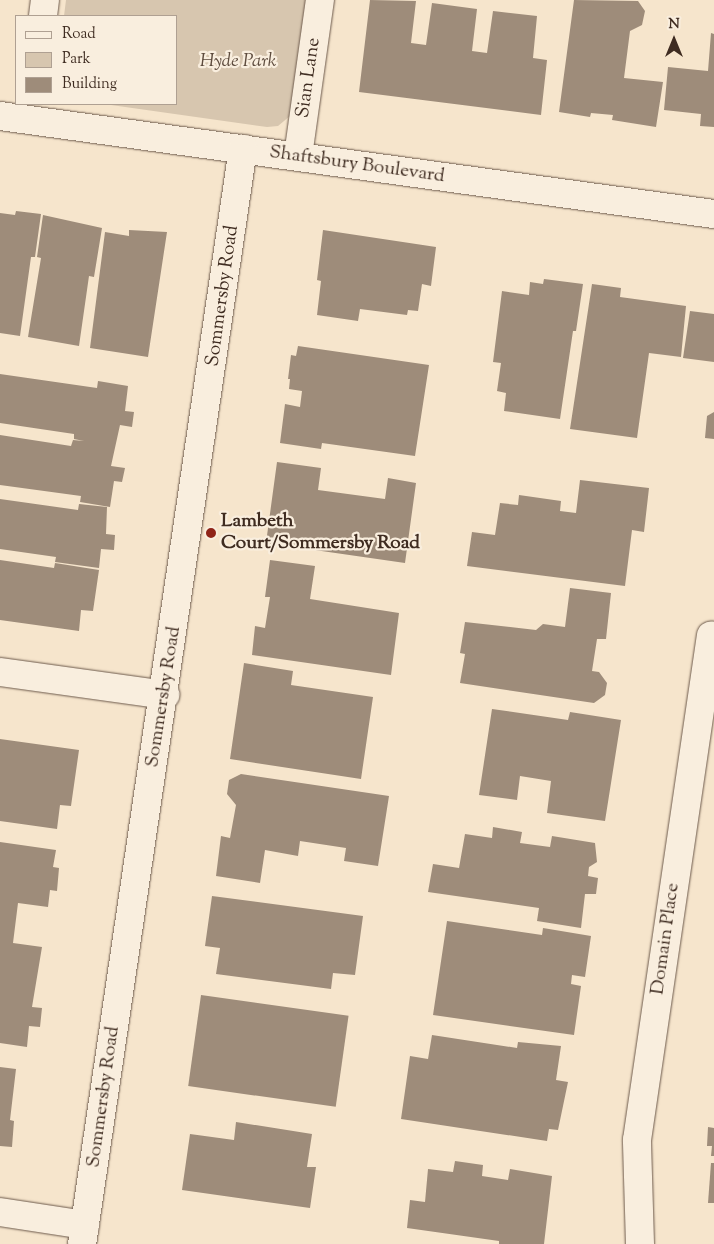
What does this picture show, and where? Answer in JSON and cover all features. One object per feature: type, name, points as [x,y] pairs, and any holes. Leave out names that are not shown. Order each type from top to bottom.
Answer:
[{"type":"street","points":[[43,15],[45,0]]},
{"type":"street","name":"Sian Lane","points":[[298,156],[320,0]]},
{"type":"street","name":"Shaftsbury Boulevard","points":[[0,116],[30,112],[243,149],[714,214]]},
{"type":"street","name":"Sommersby Road","points":[[84,1234],[165,695],[243,149]]},
{"type":"street","name":"Domain Place","points":[[640,1244],[637,1140],[711,635]]},
{"type":"street","points":[[0,672],[165,695]]},
{"type":"street","points":[[0,1212],[84,1234]]},
{"type":"green space","name":"Hyde Park","points":[[66,0],[309,0],[290,116],[278,126],[267,127],[111,105],[178,105],[178,15],[64,15]]},
{"type":"building","points":[[370,0],[416,1],[411,43],[426,45],[432,3],[477,9],[472,51],[487,53],[493,11],[537,16],[533,58],[547,60],[541,115],[359,92]]},
{"type":"building","points":[[574,0],[638,1],[645,11],[642,25],[630,31],[624,78],[663,82],[656,127],[612,120],[613,115],[591,113],[590,117],[559,112]]},
{"type":"building","points":[[711,33],[714,34],[714,127],[700,126],[701,114],[664,110],[668,67],[708,71]]},
{"type":"building","points":[[16,211],[41,214],[35,257],[31,257],[20,336],[0,333],[0,213],[15,215]]},
{"type":"building","points":[[43,215],[102,228],[94,277],[89,276],[79,346],[28,337],[41,258],[37,257]]},
{"type":"building","points":[[129,230],[167,232],[148,357],[90,348],[105,232],[129,236]]},
{"type":"building","points":[[323,230],[436,247],[431,286],[422,284],[418,311],[408,310],[407,315],[360,309],[358,321],[317,315],[321,281],[317,280]]},
{"type":"building","points":[[544,279],[583,284],[576,331],[573,331],[560,419],[504,411],[506,393],[497,391],[501,363],[493,362],[502,291],[529,295],[530,282],[543,284]]},
{"type":"building","points":[[592,284],[621,288],[620,297],[686,306],[681,357],[649,353],[637,438],[570,429]]},
{"type":"building","points":[[690,311],[714,314],[714,362],[683,358]]},
{"type":"building","points":[[298,346],[429,365],[415,456],[322,443],[321,449],[280,443],[285,404],[300,407],[302,391],[289,389],[290,379],[288,379],[291,355],[296,356]]},
{"type":"building","points":[[0,374],[97,388],[98,381],[128,386],[125,411],[134,412],[132,427],[120,425],[111,466],[125,468],[122,482],[114,481],[110,507],[80,502],[81,496],[0,485],[0,435],[71,446],[73,440],[84,441],[74,439],[74,434],[0,423]]},
{"type":"building","points":[[714,412],[714,439],[705,438],[707,416]]},
{"type":"building","points":[[277,462],[321,468],[318,490],[385,499],[388,478],[416,483],[405,563],[266,543]]},
{"type":"building","points":[[580,480],[649,488],[644,532],[632,530],[625,586],[467,566],[472,532],[495,535],[500,503],[518,505],[519,495],[561,501],[560,511],[576,513]]},
{"type":"building","points":[[0,499],[78,510],[79,504],[107,507],[106,534],[115,535],[114,550],[101,549],[99,568],[55,562],[56,557],[0,549]]},
{"type":"building","points":[[0,560],[54,568],[55,563],[99,570],[93,611],[81,610],[79,631],[0,620]]},
{"type":"building","points":[[270,560],[315,566],[310,599],[399,613],[391,675],[252,655],[255,626],[265,628],[270,597],[265,597]]},
{"type":"building","points":[[570,588],[611,593],[606,639],[597,639],[592,671],[599,672],[607,683],[605,695],[594,703],[460,683],[465,654],[460,653],[465,622],[536,630],[543,624],[565,627]]},
{"type":"building","points":[[244,663],[293,671],[291,685],[373,697],[361,779],[230,759]]},
{"type":"building","points":[[492,709],[568,720],[570,712],[621,720],[605,821],[547,813],[551,781],[520,776],[517,800],[479,795]]},
{"type":"building","points":[[0,739],[79,750],[71,806],[60,805],[57,829],[0,821]]},
{"type":"building","points":[[241,774],[389,796],[378,866],[344,861],[346,848],[300,841],[298,856],[265,850],[260,883],[216,876],[221,836],[230,838],[236,805],[227,794],[229,780]]},
{"type":"building","points":[[493,827],[522,832],[520,843],[550,847],[552,836],[595,843],[597,862],[589,867],[588,876],[598,878],[596,894],[585,894],[581,928],[537,921],[539,908],[428,892],[433,864],[459,868],[465,834],[492,838]]},
{"type":"building","points":[[0,842],[56,850],[53,867],[59,868],[57,891],[50,890],[48,907],[18,903],[13,943],[42,947],[32,1007],[42,1008],[40,1027],[29,1026],[27,1047],[0,1043]]},
{"type":"building","points":[[212,896],[363,916],[355,975],[333,973],[331,989],[216,974],[220,948],[205,946]]},
{"type":"building","points":[[447,921],[542,935],[543,928],[591,936],[585,977],[572,975],[571,984],[581,986],[574,1035],[433,1015]]},
{"type":"building","points":[[201,995],[349,1016],[336,1107],[188,1086]]},
{"type":"building","points":[[432,1035],[517,1048],[518,1042],[561,1046],[556,1080],[568,1082],[558,1130],[549,1129],[547,1141],[401,1119],[410,1056],[428,1059]]},
{"type":"building","points":[[0,1067],[16,1069],[10,1120],[14,1121],[12,1147],[0,1146]]},
{"type":"building","points":[[236,1122],[312,1134],[307,1167],[316,1167],[310,1208],[182,1190],[190,1134],[234,1140]]},
{"type":"building","points":[[708,1127],[714,1128],[714,1156],[711,1156],[712,1146],[707,1146]]},
{"type":"building","points":[[455,1161],[483,1165],[482,1176],[508,1180],[510,1169],[552,1176],[544,1244],[499,1244],[499,1241],[407,1228],[410,1200],[425,1202],[428,1169],[453,1172]]},
{"type":"building","points":[[711,1163],[714,1163],[714,1203],[708,1203]]},
{"type":"place","name":"Lambeth Court/Sommersby Road","points":[[211,533]]}]
